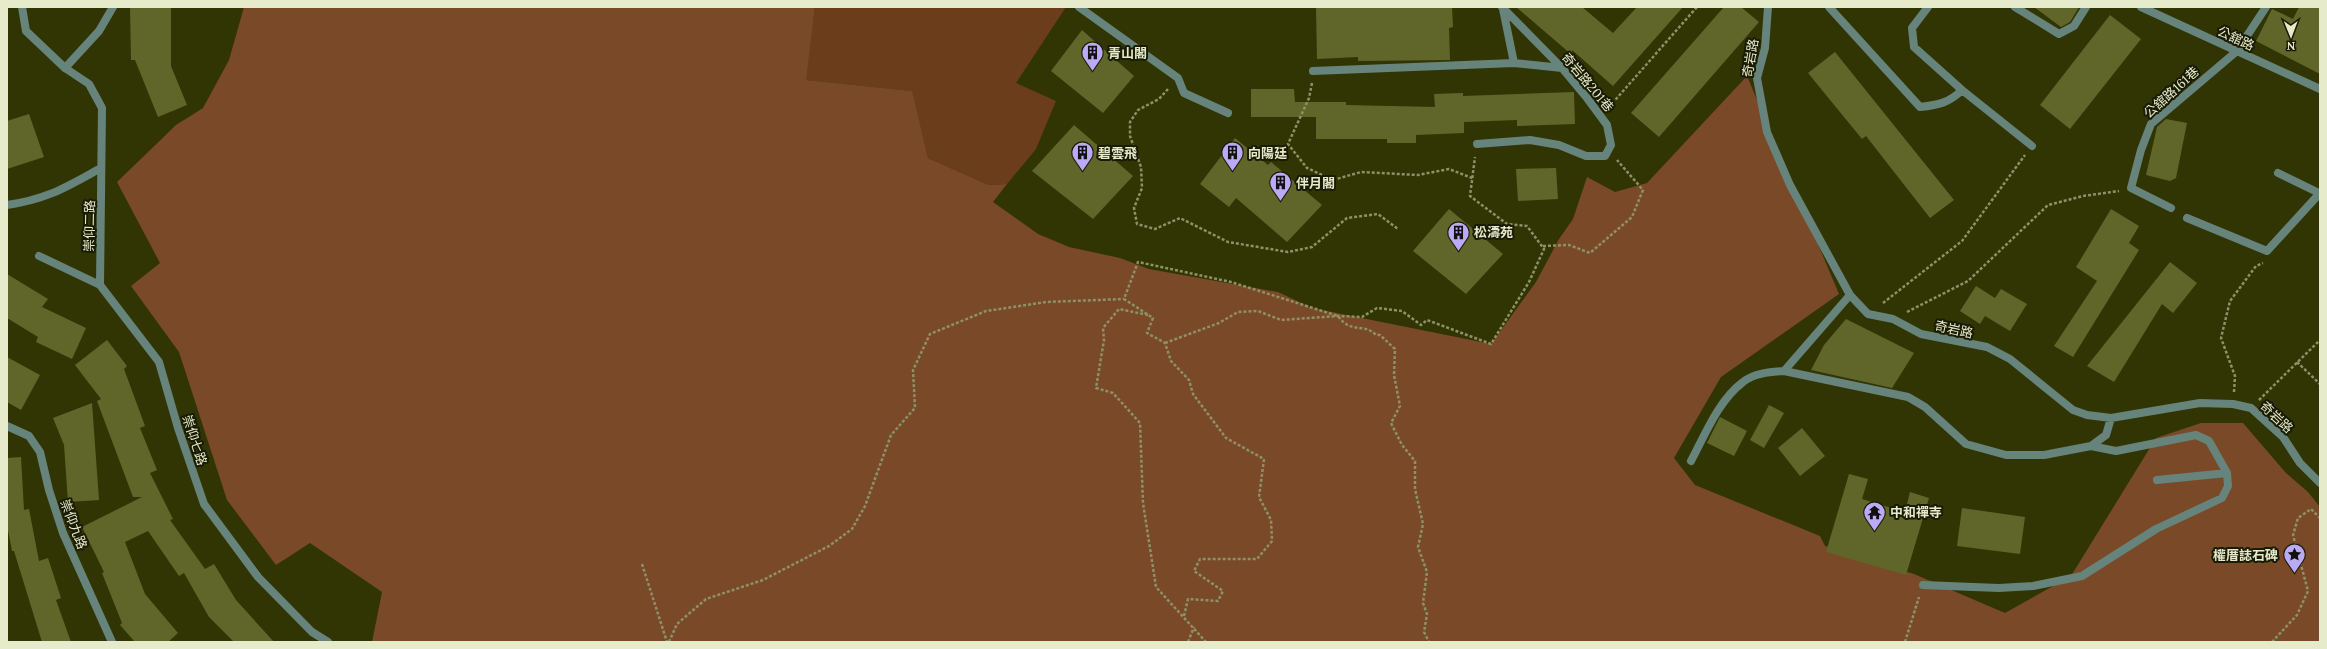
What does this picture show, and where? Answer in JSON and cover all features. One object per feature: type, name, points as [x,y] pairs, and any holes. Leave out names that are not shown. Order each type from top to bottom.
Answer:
[{"type":"street","name":"崇仰二路","points":[[22,7],[26,31],[65,68],[89,84],[102,108],[103,140],[101,168],[100,285]]},
{"type":"street","points":[[65,68],[99,31],[113,7]]},
{"type":"street","points":[[1080,7],[1178,78],[1184,93],[1228,113]]},
{"type":"street","name":"奇岩路","points":[[1768,7],[1765,48],[1757,78],[1767,132],[1790,185],[1850,295],[1868,314],[1893,319],[1921,334],[1987,347],[2010,359],[2073,410],[2087,415],[2111,418],[2200,403],[2233,404],[2251,408],[2283,437],[2300,463],[2320,484]]},
{"type":"street","points":[[1829,7],[1920,107],[1938,105],[1952,100],[1962,90]]},
{"type":"street","points":[[1928,7],[1912,28],[1914,47],[1962,90],[2032,146]]},
{"type":"street","points":[[2015,7],[2059,34],[2074,26],[2086,7]]},
{"type":"street","name":"公舘路","points":[[2141,7],[2320,89]]},
{"type":"street","name":"公舘路161巷","points":[[2131,188],[2141,150],[2151,124],[2237,52],[2266,7]]},
{"type":"street","points":[[1502,8],[1514,63]]},
{"type":"street","name":"奇岩路201巷","points":[[1502,8],[1562,68],[1602,116],[1607,125],[1610,138],[1611,145],[1608,150]]},
{"type":"street","points":[[1313,71],[1514,63],[1562,68]]},
{"type":"street","points":[[1477,144],[1530,140],[1559,145],[1586,156],[1605,156],[1608,150]]},
{"type":"street","name":"崇仰二路","points":[[7,205],[34,201],[58,192],[101,168]]},
{"type":"street","points":[[2187,218],[2267,251],[2320,193],[2278,173]]},
{"type":"street","points":[[2131,188],[2171,208]]},
{"type":"street","name":"崇仰七路","points":[[38,256],[100,285],[159,362],[178,428],[204,504],[258,577],[312,632],[328,642]]},
{"type":"street","points":[[1784,371],[1850,295]]},
{"type":"street","points":[[1691,461],[1720,406],[1743,381],[1764,373],[1784,371],[1908,397],[1925,407],[1966,444],[2006,455],[2044,455],[2091,446],[2116,450],[2196,436],[2209,441],[2215,448],[2227,473],[2228,486],[2222,498],[2156,529],[2082,576],[2033,586],[1998,588],[1923,585]]},
{"type":"street","points":[[2091,446],[2106,435],[2111,418]]},
{"type":"street","name":"崇仰九路","points":[[7,426],[29,436],[40,452],[49,490],[63,533],[112,642]]},
{"type":"street","points":[[2157,480],[2227,473]]},
{"type":"path","points":[[1602,116],[1698,7]]},
{"type":"path","points":[[1313,71],[1309,98],[1288,144],[1307,168],[1333,180],[1361,172],[1418,175],[1449,169],[1472,178]]},
{"type":"path","points":[[1178,78],[1159,99],[1138,110],[1130,122],[1130,136],[1141,167],[1142,188],[1134,208],[1137,224],[1155,230],[1180,218],[1228,242],[1288,252],[1312,247],[1347,218],[1378,214],[1398,229]]},
{"type":"path","points":[[1165,343],[1219,323],[1238,312],[1258,311],[1281,320],[1338,316],[1362,317],[1377,308],[1402,310],[1421,325],[1427,320],[1491,344],[1529,282],[1544,249],[1527,226],[1508,224],[1470,196],[1477,144]]},
{"type":"path","points":[[1868,314],[1962,241],[2032,146]]},
{"type":"path","points":[[1542,246],[1569,245],[1590,254],[1632,217],[1643,190],[1608,150]]},
{"type":"path","points":[[1893,319],[1968,281],[2048,205],[2083,196],[2131,188]]},
{"type":"path","points":[[2233,404],[2235,376],[2221,338],[2230,301],[2256,266],[2267,261]]},
{"type":"path","points":[[1124,299],[1138,262],[1231,282],[1338,316],[1344,325],[1371,330],[1376,335],[1380,335],[1395,349],[1394,375],[1400,406],[1391,423],[1402,445],[1415,461],[1414,489],[1423,524],[1418,548],[1427,572],[1423,603],[1427,614],[1424,632],[1429,642]]},
{"type":"path","points":[[668,642],[677,624],[706,599],[763,580],[829,546],[852,529],[865,506],[891,435],[915,408],[913,370],[930,334],[986,310],[1046,302],[1124,299],[1153,318],[1148,333],[1165,343],[1171,361],[1189,380],[1193,394],[1226,438],[1264,459],[1259,497],[1271,520],[1272,542],[1257,559],[1200,559],[1194,570],[1223,591],[1218,601],[1188,599],[1184,616]]},
{"type":"path","points":[[1150,316],[1119,309],[1103,328],[1104,340],[1096,388],[1113,393],[1140,423],[1143,503],[1156,587],[1194,626],[1206,642]]},
{"type":"path","points":[[2251,408],[2320,340]]},
{"type":"path","points":[[2297,362],[2320,384]]},
{"type":"path","points":[[2272,642],[2297,615],[2308,590],[2293,535],[2298,518],[2311,509],[2320,518]]},
{"type":"path","points":[[642,564],[668,642]]},
{"type":"path","points":[[1905,642],[1923,585]]},
{"type":"path","points":[[1188,642],[1194,626]]},
{"type":"shaded area","points":[[244,7],[815,7],[806,80],[912,91],[928,158],[989,185],[1007,184],[993,202],[1038,234],[1069,247],[1120,258],[1149,269],[1278,292],[1312,308],[1491,344],[1536,282],[1559,239],[1573,219],[1587,177],[1615,192],[1647,183],[1747,76],[1839,294],[1721,377],[1674,458],[1695,485],[1820,536],[1825,546],[1914,574],[2005,613],[2071,576],[2156,438],[2201,423],[2243,423],[2286,473],[2308,492],[2320,507],[2320,642],[372,642],[382,592],[310,543],[276,565],[227,500],[179,352],[131,286],[160,263],[117,182],[176,125],[203,108],[229,60]]},
{"type":"shaded area","points":[[815,7],[1066,7],[1016,83],[1056,101],[1036,149],[1007,184],[989,185],[928,158],[911,91],[805,80]]},
{"type":"building","points":[[130,7],[171,7],[171,66],[187,105],[158,117],[135,60],[131,60]]},
{"type":"building","points":[[1316,7],[1452,7],[1453,27],[1449,28],[1450,60],[1358,61],[1358,57],[1317,59]]},
{"type":"building","points":[[1516,7],[1582,7],[1613,33],[1637,7],[1683,7],[1613,86],[1572,50],[1572,55]]},
{"type":"building","points":[[1724,7],[1741,7],[1759,22],[1659,137],[1631,113]]},
{"type":"building","points":[[2034,7],[2079,7],[2070,22],[2061,27]]},
{"type":"building","points":[[2299,7],[2320,7],[2320,74],[2256,41],[2272,9],[2293,19]]},
{"type":"building","points":[[2110,15],[2141,39],[2070,129],[2040,105]]},
{"type":"building","name":"青山閣","points":[[1082,30],[1134,76],[1103,113],[1051,71]]},
{"type":"building","points":[[1835,52],[1954,200],[1930,218],[1866,136],[1862,139],[1808,73]]},
{"type":"building","points":[[1251,89],[1294,89],[1295,102],[1346,102],[1346,105],[1435,107],[1434,94],[1463,93],[1463,96],[1574,92],[1575,124],[1517,126],[1517,120],[1464,122],[1464,133],[1416,135],[1416,143],[1387,143],[1387,139],[1316,139],[1316,117],[1251,117]]},
{"type":"building","points":[[29,114],[44,157],[7,169],[7,121]]},
{"type":"building","points":[[2166,119],[2187,123],[2176,178],[2170,181],[2146,175],[2157,127]]},
{"type":"building","name":"碧雲飛","points":[[1074,125],[1133,176],[1093,219],[1032,171]]},
{"type":"building","points":[[1235,138],[1268,165],[1271,162],[1322,205],[1287,242],[1236,198],[1229,207],[1200,184]]},
{"type":"building","points":[[1556,168],[1558,199],[1518,201],[1516,169]]},
{"type":"building","name":"松濤苑","points":[[1449,209],[1503,254],[1466,294],[1413,251]]},
{"type":"building","points":[[2111,209],[2139,226],[2129,243],[2139,250],[2073,357],[2054,346],[2097,281],[2076,267]]},
{"type":"building","points":[[2170,262],[2197,283],[2173,313],[2162,304],[2114,382],[2087,366]]},
{"type":"building","points":[[7,274],[48,299],[42,307],[86,328],[72,359],[36,342],[38,337],[7,318]]},
{"type":"building","points":[[1976,286],[1995,298],[2001,289],[2027,304],[2010,331],[1985,316],[1980,324],[1960,311]]},
{"type":"building","points":[[1846,319],[1914,353],[1892,388],[1811,370],[1824,345]]},
{"type":"building","points":[[107,340],[127,366],[124,369],[145,426],[140,428],[157,470],[150,473],[173,519],[170,520],[205,569],[214,564],[236,600],[274,642],[234,642],[209,617],[184,573],[179,576],[148,531],[125,542],[145,594],[178,633],[168,642],[135,642],[120,625],[122,623],[102,573],[104,572],[82,527],[142,497],[133,497],[97,401],[101,399],[75,365]]},
{"type":"building","points":[[7,357],[40,375],[21,410],[7,402]]},
{"type":"building","points":[[92,403],[99,500],[68,502],[64,445],[53,418]]},
{"type":"building","points":[[1769,405],[1784,413],[1764,448],[1750,440]]},
{"type":"building","points":[[1720,417],[1747,431],[1734,456],[1707,443]]},
{"type":"building","points":[[1802,428],[1825,456],[1800,476],[1778,448]]},
{"type":"building","points":[[21,457],[24,510],[29,509],[39,561],[48,558],[61,598],[56,600],[71,642],[42,642],[14,551],[12,551],[7,525],[7,458]]},
{"type":"building","name":"中和禪寺","points":[[1849,474],[1868,479],[1862,499],[1905,512],[1910,492],[1929,498],[1906,575],[1826,552]]},
{"type":"building","points":[[1962,508],[2025,517],[2020,554],[1957,546]]},
{"type":"place","name":"青山閣","points":[[1093,72]]},
{"type":"place","name":"碧雲飛","points":[[1082,172]]},
{"type":"place","name":"向陽廷","points":[[1232,172]]},
{"type":"place","name":"伴月閣","points":[[1281,202]]},
{"type":"place","name":"松濤苑","points":[[1458,252]]},
{"type":"place","name":"中和禪寺","points":[[1875,532]]},
{"type":"place","name":"權厝誌石碑","points":[[2294,574]]}]
